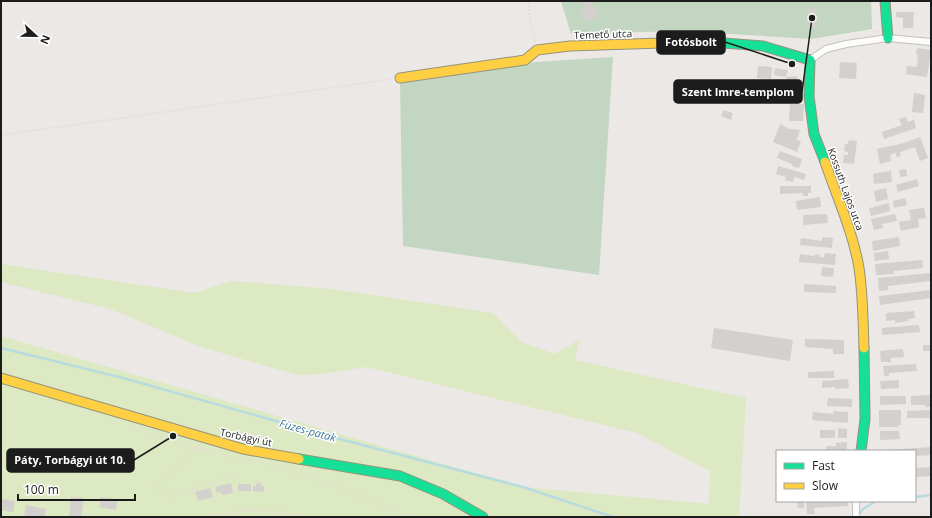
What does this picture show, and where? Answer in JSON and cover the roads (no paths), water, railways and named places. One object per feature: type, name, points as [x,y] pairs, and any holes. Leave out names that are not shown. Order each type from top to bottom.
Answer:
[{"type":"street","points":[[885,1],[888,38]]},
{"type":"street","points":[[810,60],[826,49],[846,44],[888,38],[931,42]]},
{"type":"street","name":"Temető utca","points":[[400,78],[525,60],[537,50],[570,46],[724,43],[764,46],[810,60]]},
{"type":"street","name":"Kossuth Lajos utca","points":[[810,60],[809,96],[814,134],[851,233],[859,268],[863,315],[865,419],[861,450]]},
{"type":"street","name":"Torbágyi út","points":[[1,378],[243,449],[400,476],[447,494],[483,517]]},
{"type":"street","points":[[856,502],[856,515]]},
{"type":"waterway","name":"Füzes-patak","points":[[1,348],[123,378],[336,438],[523,487],[613,517]]},
{"type":"waterway","name":"Füzes-patak","points":[[916,497],[931,495]]},
{"type":"waterway","name":"Füzes-patak","points":[[857,517],[863,509],[874,502]]},
{"type":"place","name":"Szent Imre-templom","points":[[812,18]]},
{"type":"place","name":"Fotósbolt","points":[[792,64]]},
{"type":"place","name":"Páty, Torbágyi út 10.","points":[[173,436]]}]
